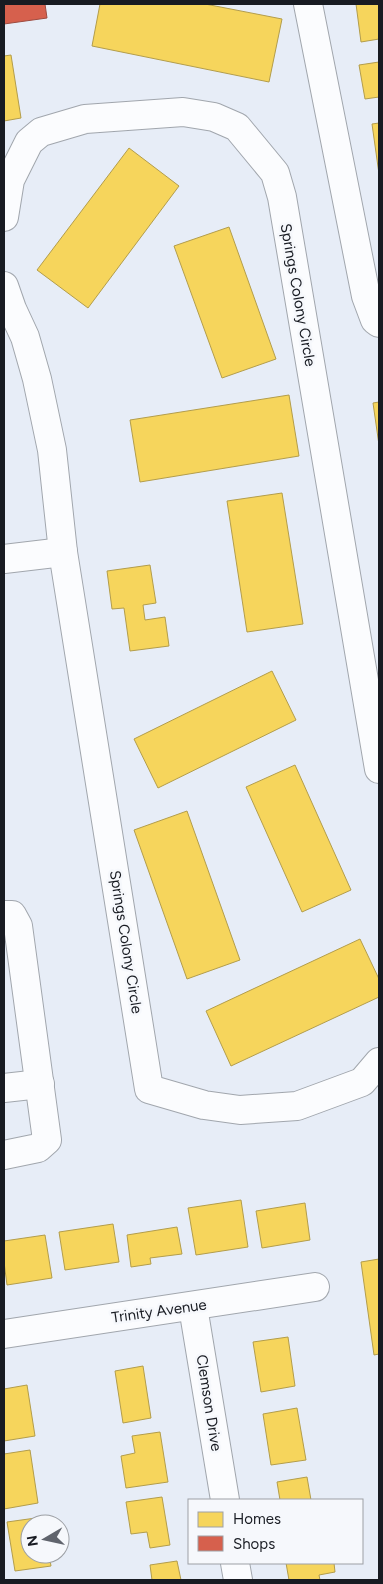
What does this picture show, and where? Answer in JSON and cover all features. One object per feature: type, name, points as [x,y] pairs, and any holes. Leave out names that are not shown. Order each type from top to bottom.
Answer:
[{"type":"street","points":[[308,4],[366,296],[375,320],[379,323]]},
{"type":"street","name":"Springs Colony Circle","points":[[4,217],[10,180],[29,142],[41,132],[85,119],[183,112],[214,117],[238,127],[275,173],[283,206],[379,769]]},
{"type":"street","name":"Springs Colony Circle","points":[[4,286],[25,337],[37,379],[52,450],[63,552],[150,1089],[204,1105],[240,1110],[297,1106],[362,1082],[379,1062]]},
{"type":"street","points":[[4,559],[63,552]]},
{"type":"street","points":[[4,915],[12,916],[18,926],[47,1140],[38,1148],[4,1155]]},
{"type":"street","points":[[4,1088],[40,1084]]},
{"type":"street","name":"Trinity Avenue","points":[[4,1334],[315,1287]]},
{"type":"street","name":"Clemson Drive","points":[[193,1306],[225,1499]]},
{"type":"street","points":[[235,1564],[238,1580]]},
{"type":"building: Homes","points":[[100,4],[205,4],[282,19],[269,82],[92,46]]},
{"type":"building: Homes","points":[[356,4],[379,4],[379,39],[361,42]]},
{"type":"building: Homes","points":[[11,55],[21,118],[4,121],[4,56]]},
{"type":"building: Homes","points":[[379,62],[379,97],[365,99],[359,65]]},
{"type":"building: Homes","points":[[379,123],[379,174],[372,124]]},
{"type":"building: Homes","points":[[129,148],[179,186],[88,308],[37,270]]},
{"type":"building: Homes","points":[[229,227],[276,359],[222,378],[174,246]]},
{"type":"building: Homes","points":[[289,395],[299,456],[140,482],[130,420]]},
{"type":"building: Homes","points":[[379,402],[379,445],[373,403]]},
{"type":"building: Homes","points":[[282,493],[303,624],[247,632],[227,501]]},
{"type":"building: Homes","points":[[150,565],[156,603],[143,605],[145,620],[165,617],[169,646],[130,651],[124,608],[112,609],[107,571]]},
{"type":"building: Homes","points":[[272,671],[296,720],[158,788],[134,739]]},
{"type":"building: Homes","points":[[295,765],[351,890],[302,912],[246,787]]},
{"type":"building: Homes","points":[[187,811],[240,960],[187,979],[134,830]]},
{"type":"building: Homes","points":[[360,939],[379,979],[379,997],[231,1066],[206,1011]]},
{"type":"building: Homes","points":[[241,1200],[248,1247],[196,1255],[188,1208]]},
{"type":"building: Homes","points":[[305,1203],[310,1240],[262,1248],[256,1211]]},
{"type":"building: Homes","points":[[113,1224],[119,1262],[65,1270],[59,1232]]},
{"type":"building: Homes","points":[[177,1227],[182,1254],[150,1258],[151,1264],[131,1267],[127,1235]]},
{"type":"building: Homes","points":[[45,1235],[52,1278],[7,1285],[4,1241]]},
{"type":"building: Homes","points":[[379,1259],[379,1354],[374,1355],[361,1262]]},
{"type":"building: Homes","points":[[288,1337],[295,1386],[261,1392],[253,1342]]},
{"type":"building: Homes","points":[[143,1366],[151,1418],[123,1423],[115,1371]]},
{"type":"building: Homes","points":[[27,1385],[35,1436],[4,1441],[4,1389]]},
{"type":"building: Homes","points":[[297,1408],[306,1460],[271,1465],[263,1414]]},
{"type":"building: Homes","points":[[160,1432],[168,1482],[126,1488],[121,1456],[135,1453],[132,1436]]},
{"type":"building: Homes","points":[[30,1450],[38,1503],[4,1509],[4,1454]]},
{"type":"building: Homes","points":[[307,1477],[311,1499],[280,1499],[277,1482]]},
{"type":"building: Homes","points":[[162,1497],[170,1545],[150,1548],[147,1532],[131,1534],[126,1502]]},
{"type":"building: Homes","points":[[20,1520],[20,1564],[51,1564],[51,1566],[15,1571],[7,1522]]},
{"type":"building: Homes","points":[[177,1561],[181,1580],[152,1580],[150,1565]]},
{"type":"building: Homes","points":[[286,1564],[334,1564],[335,1572],[319,1575],[320,1580],[289,1580]]},
{"type":"building: Shops","points":[[4,4],[45,4],[47,18],[4,24]]}]
